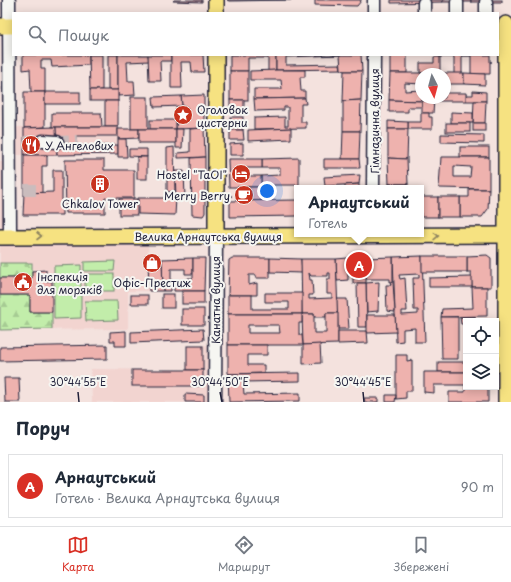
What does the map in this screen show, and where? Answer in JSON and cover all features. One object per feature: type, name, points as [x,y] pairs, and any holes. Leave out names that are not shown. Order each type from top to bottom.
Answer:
[{"type":"main road","points":[[216,0],[216,12]]},
{"type":"main road","points":[[505,24],[508,235],[506,402]]},
{"type":"main road","name":"Канатна вулиця","points":[[216,56],[216,235]]},
{"type":"main road","name":"Велика Арнаутська вулиця","points":[[5,237],[294,235]]},
{"type":"main road","name":"Велика Арнаутська вулиця","points":[[424,235],[508,235]]},
{"type":"street","points":[[5,237],[7,26],[9,0]]},
{"type":"street","points":[[374,0],[374,12]]},
{"type":"street","name":"Гімназична вулиця","points":[[373,185],[374,56]]},
{"type":"street","points":[[43,141],[57,142]]},
{"type":"street","name":"Канатна вулиця","points":[[214,402],[216,235]]},
{"type":"path","points":[[216,196],[244,196]]},
{"type":"shaded area","points":[[11,127],[118,127],[118,154],[11,155]]},
{"type":"shaded area","points":[[0,161],[6,161],[7,237],[0,237]]},
{"type":"shaded area","points":[[148,237],[149,291],[128,291],[128,329],[0,330],[0,240]]},
{"type":"shaded area","points":[[214,345],[214,402],[92,402],[91,369],[187,370],[187,346]]},
{"type":"green space","points":[[115,261],[114,271],[84,271],[84,262]]},
{"type":"green space","points":[[0,263],[32,263],[32,278],[0,278]]},
{"type":"green space","points":[[81,265],[81,318],[54,319],[54,266]]},
{"type":"green space","points":[[85,274],[114,274],[114,291],[85,291]]},
{"type":"green space","points":[[0,295],[30,295],[30,312],[52,312],[52,329],[0,330]]},
{"type":"green space","points":[[85,301],[117,301],[118,320],[86,321]]},
{"type":"building","points":[[202,0],[202,2],[173,1]]},
{"type":"building","points":[[227,0],[291,0],[229,1]]},
{"type":"building","points":[[315,0],[361,1],[357,6],[315,5]]},
{"type":"building","points":[[391,0],[443,0],[443,2],[391,3]]},
{"type":"building","points":[[443,0],[471,0],[471,2],[443,2]]},
{"type":"building","points":[[471,0],[502,0],[502,2],[471,2]]},
{"type":"building","points":[[23,56],[89,56],[89,65],[52,67],[51,60],[41,60],[41,69],[45,69],[45,92],[31,92],[30,69],[23,70]]},
{"type":"building","points":[[89,56],[102,56],[102,90],[90,90]]},
{"type":"building","points":[[108,56],[118,56],[118,90],[108,90]]},
{"type":"building","points":[[118,56],[148,56],[149,61],[127,62],[128,81],[134,81],[135,95],[118,96]]},
{"type":"building","points":[[148,56],[171,56],[171,61],[160,61],[161,81],[149,81]]},
{"type":"building","points":[[171,56],[203,56],[204,72],[192,72],[191,62],[181,62],[182,88],[171,88]]},
{"type":"building","points":[[230,56],[276,56],[276,70],[268,71],[268,58],[248,58],[248,71],[230,71]]},
{"type":"building","points":[[276,56],[313,56],[286,57],[286,65],[340,64],[341,69],[276,70]]},
{"type":"building","points":[[340,56],[361,56],[362,71],[344,71],[341,69]]},
{"type":"building","points":[[390,56],[407,56],[407,73],[390,73]]},
{"type":"building","points":[[462,56],[462,74],[454,74],[454,57],[440,57]]},
{"type":"building","points":[[471,56],[490,56],[490,74],[471,74]]},
{"type":"building","points":[[434,57],[440,57],[440,68],[420,68],[420,63],[434,63]]},
{"type":"building","points":[[305,70],[305,77],[300,77],[301,91],[305,91],[305,98],[254,99],[254,89],[282,89],[281,80],[250,80],[250,71]]},
{"type":"building","points":[[230,71],[248,71],[248,100],[230,100]]},
{"type":"building","points":[[344,71],[362,71],[361,100],[343,101]]},
{"type":"building","points":[[390,73],[415,73],[415,84],[405,83],[405,91],[415,90],[415,101],[389,100]]},
{"type":"building","points":[[451,73],[464,73],[464,84],[451,84]]},
{"type":"building","points":[[464,73],[485,74],[485,85],[464,84]]},
{"type":"building","points":[[90,90],[118,90],[118,101],[90,101]]},
{"type":"building","points":[[473,91],[486,92],[486,101],[466,101],[466,95],[473,95]]},
{"type":"building","points":[[24,92],[45,92],[45,127],[24,128]]},
{"type":"building","points":[[45,92],[80,92],[80,104],[45,104]]},
{"type":"building","points":[[451,93],[466,93],[466,101],[451,101]]},
{"type":"building","points":[[204,95],[204,128],[176,129],[176,118],[187,117],[187,107],[182,106],[181,96]]},
{"type":"building","points":[[181,96],[182,106],[154,107],[153,97]]},
{"type":"building","points":[[131,97],[148,97],[148,129],[131,129]]},
{"type":"building","points":[[305,98],[306,104],[301,104],[301,122],[306,122],[306,128],[254,129],[254,118],[285,117],[285,126],[288,126],[288,107],[284,107],[284,110],[255,111],[254,99]]},
{"type":"building","points":[[230,100],[244,100],[244,112],[230,112]]},
{"type":"building","points":[[361,100],[360,131],[343,131],[343,101]]},
{"type":"building","points":[[389,100],[415,101],[415,104],[422,104],[422,107],[408,107],[408,112],[389,112]]},
{"type":"building","points":[[105,101],[118,101],[118,127],[105,127]]},
{"type":"building","points":[[474,101],[486,101],[485,123],[473,123]]},
{"type":"building","points":[[422,104],[434,104],[433,113],[422,113]]},
{"type":"building","points":[[451,112],[473,113],[473,123],[451,123]]},
{"type":"building","points":[[52,113],[101,113],[102,127],[52,127]]},
{"type":"building","points":[[421,113],[429,113],[429,117],[432,117],[432,129],[408,129],[408,122],[421,122]]},
{"type":"building","points":[[230,117],[243,117],[243,130],[230,130]]},
{"type":"building","points":[[150,120],[176,120],[176,129],[150,129]]},
{"type":"building","points":[[388,121],[408,122],[408,129],[388,129]]},
{"type":"building","points":[[446,123],[470,123],[470,132],[446,132]]},
{"type":"building","points":[[473,123],[485,123],[485,131],[473,131]]},
{"type":"building","points":[[56,127],[57,136],[43,136],[43,148],[57,148],[57,155],[24,155],[24,128]]},
{"type":"building","points":[[56,127],[118,127],[118,136],[76,136],[77,146],[118,145],[118,154],[57,155]]},
{"type":"building","points":[[204,128],[205,157],[178,158],[178,153],[190,152],[190,129]]},
{"type":"building","points":[[291,128],[291,139],[248,141],[248,130]]},
{"type":"building","points":[[118,129],[139,129],[139,138],[118,139]]},
{"type":"building","points":[[139,129],[176,129],[176,143],[139,143]]},
{"type":"building","points":[[176,129],[183,129],[182,148],[176,148]]},
{"type":"building","points":[[388,129],[408,129],[407,159],[388,158]]},
{"type":"building","points":[[230,130],[243,130],[244,140],[230,140]]},
{"type":"building","points":[[343,131],[360,131],[359,159],[342,159]]},
{"type":"building","points":[[441,134],[484,135],[484,143],[441,142]]},
{"type":"building","points":[[118,139],[126,139],[127,157],[118,157]]},
{"type":"building","points":[[243,143],[243,155],[230,155],[230,144]]},
{"type":"building","points":[[174,147],[175,191],[167,192],[167,148]]},
{"type":"building","points":[[460,147],[489,147],[489,157],[460,157]]},
{"type":"building","points":[[129,149],[147,149],[147,157],[129,156]]},
{"type":"building","points":[[24,155],[47,155],[47,166],[42,166],[42,193],[24,193]]},
{"type":"building","points":[[137,157],[147,157],[147,179],[137,179]]},
{"type":"building","points":[[205,157],[205,213],[203,216],[192,215],[191,158]]},
{"type":"building","points":[[441,157],[489,157],[489,189],[439,188]],"holes":[[[454,166],[471,167],[470,177],[454,177]]]},
{"type":"building","points":[[299,158],[299,185],[261,185],[261,176],[280,175],[280,168],[262,168],[262,159]]},
{"type":"building","points":[[388,158],[407,159],[408,184],[389,184]]},
{"type":"building","points":[[228,159],[262,159],[262,168],[246,168],[246,176],[261,176],[261,187],[229,187]]},
{"type":"building","points":[[324,159],[359,159],[360,168],[324,168]]},
{"type":"building","name":"Chkalov Tower","points":[[65,160],[104,160],[104,170],[134,170],[134,198],[105,198],[105,213],[66,213]]},
{"type":"building","points":[[53,170],[62,170],[62,215],[23,215],[24,193],[53,192]]},
{"type":"building","points":[[175,171],[184,171],[185,198],[176,198]]},
{"type":"building","points":[[360,175],[359,184],[342,185],[325,185],[324,177]]},
{"type":"building","points":[[389,184],[408,184],[408,185]]},
{"type":"building","points":[[244,187],[261,187],[261,201],[245,201]]},
{"type":"building","points":[[469,189],[489,189],[488,209],[482,217],[460,217],[460,197],[469,197]]},
{"type":"building","points":[[424,197],[438,197],[438,217],[424,217]]},
{"type":"building","points":[[438,197],[460,197],[460,217],[438,217]]},
{"type":"building","points":[[138,198],[176,198],[175,215],[138,214]]},
{"type":"building","points":[[119,199],[137,199],[137,215],[119,215]]},
{"type":"building","points":[[294,200],[294,216],[230,217],[230,201]]},
{"type":"building","points":[[487,255],[491,258],[491,287],[472,287],[471,272],[467,272],[467,256]]},
{"type":"building","points":[[422,256],[425,342],[415,342],[415,328],[403,329],[403,341],[396,342],[393,257]],"holes":[[[419,274],[419,278],[413,278],[414,310],[418,310],[418,314],[402,315],[402,311],[407,311],[405,278],[400,279],[399,275]]]},
{"type":"building","points":[[422,256],[467,256],[467,272],[422,272]]},
{"type":"building","points":[[393,257],[393,282],[390,282],[390,279],[366,279],[366,258]]},
{"type":"building","points":[[193,258],[193,274],[185,274],[185,269],[171,269],[171,291],[163,291],[162,259]]},
{"type":"building","points":[[193,258],[205,258],[204,291],[174,291],[174,284],[188,284],[188,278],[193,278]]},
{"type":"building","points":[[232,258],[270,258],[270,278],[256,278],[256,275],[249,275],[249,285],[257,283],[257,295],[228,295],[229,260]]},
{"type":"building","points":[[270,258],[301,259],[302,273],[270,272]]},
{"type":"building","points":[[348,258],[348,280],[337,281],[336,259]]},
{"type":"building","points":[[353,258],[366,258],[366,283],[353,283]]},
{"type":"building","points":[[148,259],[162,259],[163,291],[149,291]]},
{"type":"building","points":[[301,259],[336,259],[338,313],[326,313],[326,317],[314,317],[314,314],[302,314]],"holes":[[[309,273],[311,276],[328,276],[328,273],[330,273],[330,279],[327,279],[327,294],[332,294],[332,298],[309,299],[309,295],[313,295],[312,280],[310,280]]]},
{"type":"building","points":[[46,270],[46,281],[52,281],[52,312],[30,312],[30,295],[0,295],[0,278],[32,278],[32,271]]},
{"type":"building","points":[[472,277],[472,287],[429,287],[429,278]]},
{"type":"building","points":[[379,282],[378,311],[367,312],[366,283]]},
{"type":"building","points":[[390,282],[393,282],[395,312],[387,311],[386,285],[391,285]]},
{"type":"building","points":[[357,283],[366,283],[367,327],[358,327]]},
{"type":"building","points":[[472,287],[487,287],[487,316],[441,317],[442,309],[473,308]]},
{"type":"building","points":[[182,291],[204,291],[204,304],[182,304]]},
{"type":"building","points":[[265,293],[302,293],[302,314],[228,314],[228,295],[252,295],[252,309],[289,309],[289,302],[265,302]]},
{"type":"building","points":[[162,294],[174,294],[174,308],[162,308]]},
{"type":"building","points":[[131,295],[148,295],[148,304],[131,304]]},
{"type":"building","points":[[337,299],[347,299],[349,329],[338,329]]},
{"type":"building","points":[[182,309],[204,309],[204,325],[182,325]]},
{"type":"building","points":[[326,313],[338,313],[338,344],[303,345],[302,314],[314,314],[314,333],[326,333]]},
{"type":"building","points":[[228,314],[302,314],[302,323],[299,323],[299,335],[302,335],[303,345],[228,345]],"holes":[[[248,325],[279,325],[280,333],[248,333]]]},
{"type":"building","points":[[367,315],[395,315],[396,332],[367,333]]},
{"type":"building","points":[[441,317],[458,317],[458,359],[442,359]]},
{"type":"building","points":[[460,317],[475,317],[463,318],[463,324],[461,324]]},
{"type":"building","points":[[203,329],[204,340],[131,343],[131,332]]},
{"type":"building","points":[[126,331],[126,346],[115,346],[115,341],[110,341],[110,332]]},
{"type":"building","points":[[338,331],[367,331],[368,343],[338,344]]},
{"type":"building","points":[[320,344],[321,363],[303,364],[303,345]]},
{"type":"building","points":[[107,345],[107,359],[0,361],[0,347]]},
{"type":"building","points":[[228,345],[267,345],[267,355],[248,355],[248,365],[264,365],[264,373],[228,374]]},
{"type":"building","points":[[187,346],[203,346],[203,370],[187,370]]},
{"type":"building","points":[[396,355],[407,355],[407,361],[412,360],[412,391],[406,391],[406,398],[396,399]]},
{"type":"building","points":[[438,362],[463,362],[463,372],[438,372]]},
{"type":"building","points":[[132,370],[203,370],[203,386],[132,386]]},
{"type":"building","points":[[424,372],[463,372],[463,385],[434,385],[434,393],[424,392]]},
{"type":"building","points":[[300,373],[300,381],[243,382],[244,394],[300,393],[300,401],[229,402],[228,374]]},
{"type":"building","points":[[4,378],[19,378],[20,402],[5,402]]},
{"type":"building","points":[[465,390],[488,390],[488,402],[449,402],[449,392],[465,392]]},
{"type":"building","points":[[185,394],[204,395],[204,402],[185,402]]},
{"type":"building","points":[[386,395],[396,395],[395,402],[386,402]]},
{"type":"building","points":[[364,398],[378,398],[378,402],[365,402]]},
{"type":"tunnel","points":[[24,142],[43,141]]},
{"type":"tunnel","points":[[57,142],[77,141]]},
{"type":"tunnel","points":[[24,190],[42,190]]},
{"type":"place","name":"Оголовок цистерни","points":[[183,115]]},
{"type":"place","name":"У Ангелових","points":[[31,145]]},
{"type":"place","name":"Hostel \"TaOI\"","points":[[241,174]]},
{"type":"place","name":"Chkalov Tower","points":[[100,184]]},
{"type":"place","name":"Merry Berry","points":[[244,195]]},
{"type":"place","name":"Офіс-Престиж","points":[[152,263]]},
{"type":"place","name":"Арнаутський","points":[[359,265]]},
{"type":"place","name":"Інспекція для моряків","points":[[23,282]]}]
